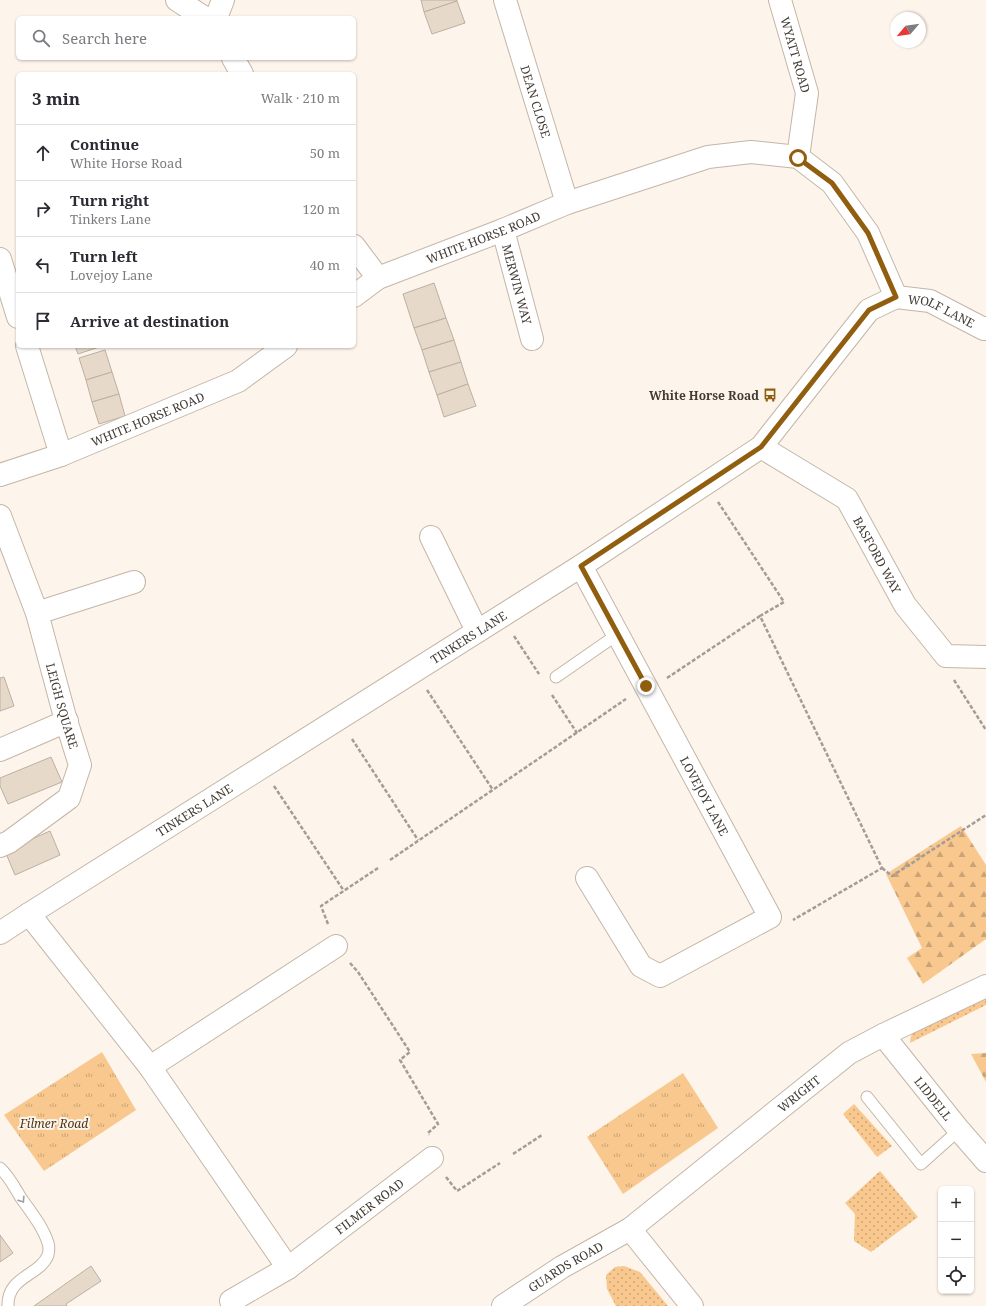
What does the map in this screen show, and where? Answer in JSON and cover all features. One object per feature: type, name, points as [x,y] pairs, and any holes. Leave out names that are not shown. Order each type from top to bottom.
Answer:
[{"type":"street","points":[[177,0],[202,16]]},
{"type":"street","points":[[217,16],[223,0]]},
{"type":"street","name":"DEAN CLOSE","points":[[504,0],[567,203]]},
{"type":"street","name":"WYATT ROAD","points":[[780,0],[807,93],[798,158]]},
{"type":"street","points":[[234,60],[241,72]]},
{"type":"street","name":"WHITE HORSE ROAD","points":[[356,294],[378,278],[503,230],[567,203],[708,157],[751,152],[798,158],[832,183],[868,233],[896,297]]},
{"type":"street","name":"MERWIN WAY","points":[[503,230],[532,339]]},
{"type":"street","points":[[356,249],[378,278]]},
{"type":"street","points":[[0,259],[16,311]]},
{"type":"street","name":"WOLF LANE","points":[[896,297],[930,301],[984,329],[986,328]]},
{"type":"street","name":"TINKERS LANE","points":[[0,934],[28,914],[581,566],[761,447],[869,310],[896,297]]},
{"type":"street","points":[[28,348],[61,455]]},
{"type":"street","name":"WHITE HORSE ROAD","points":[[0,475],[61,455],[238,381],[283,348]]},
{"type":"street","name":"BASFORD WAY","points":[[761,447],[847,500],[906,604],[946,656]]},
{"type":"street","name":"LEIGH SQUARE","points":[[0,516],[37,613],[80,765],[69,798],[10,842],[0,846]]},
{"type":"street","points":[[430,537],[477,631]]},
{"type":"street","name":"LOVEJOY LANE","points":[[581,566],[770,917]]},
{"type":"street","points":[[37,613],[134,582]]},
{"type":"street","points":[[946,656],[986,657]]},
{"type":"street","points":[[0,750],[67,721]]},
{"type":"street","points":[[587,878],[641,966],[660,976],[770,917]]},
{"type":"street","points":[[28,914],[150,1067],[288,1268]]},
{"type":"street","points":[[150,1067],[336,946]]},
{"type":"street","name":"WRIGHT","points":[[630,1229],[849,1053],[884,1034],[986,986]]},
{"type":"street","name":"LIDDELL","points":[[884,1034],[959,1130],[986,1161]]},
{"type":"street","name":"FILMER ROAD","points":[[226,1303],[288,1268],[432,1158]]},
{"type":"street","points":[[630,1229],[692,1306]]},
{"type":"street","name":"GUARDS ROAD","points":[[503,1306],[562,1267],[630,1229]]},
{"type":"lane","points":[[556,676],[618,634]]},
{"type":"lane","points":[[867,1096],[921,1164],[959,1130]]},
{"type":"lane","points":[[0,1168],[44,1232],[49,1245],[48,1256],[39,1266],[14,1285],[8,1295],[8,1306]]},
{"type":"path","points":[[390,860],[646,686],[660,683],[760,616],[784,602],[706,483]]},
{"type":"path","points":[[760,616],[882,868],[892,876],[986,814]]},
{"type":"path","points":[[946,656],[955,683],[986,730]]},
{"type":"path","points":[[415,670],[493,790]]},
{"type":"path","points":[[339,718],[418,840]]},
{"type":"path","points":[[262,767],[344,890]]},
{"type":"path","points":[[378,868],[321,906],[336,946],[358,972],[410,1052],[400,1060],[438,1124],[428,1133],[432,1158],[457,1191],[500,1163]]},
{"type":"path","points":[[770,917],[792,920],[882,868]]},
{"type":"path","points":[[513,1154],[542,1135]]},
{"type":"green space","points":[[961,826],[986,865],[986,939],[923,984],[907,958],[922,948],[886,874]]},
{"type":"green space","points":[[986,992],[986,1005],[910,1043],[911,1036],[918,1026]]},
{"type":"green space","name":"Filmer Road","points":[[102,1052],[136,1110],[44,1171],[4,1115]]},
{"type":"green space","points":[[986,1053],[986,1082],[971,1054]]},
{"type":"green space","points":[[683,1073],[718,1128],[623,1194],[587,1137]]},
{"type":"green space","points":[[854,1104],[892,1146],[877,1157],[843,1114]]},
{"type":"green space","points":[[880,1171],[918,1217],[871,1252],[854,1241],[855,1214],[845,1203]]},
{"type":"green space","points":[[624,1266],[640,1272],[668,1306],[616,1306],[607,1289],[606,1275],[615,1267]]},
{"type":"building","points":[[421,0],[457,0],[457,1],[424,12]]},
{"type":"building","points":[[457,1],[465,23],[432,34],[424,12]]},
{"type":"building","points":[[434,283],[446,318],[414,328],[403,294]]},
{"type":"building","points":[[446,318],[454,340],[422,350],[414,328]]},
{"type":"building","points":[[454,340],[461,362],[429,372],[422,350]]},
{"type":"building","points":[[76,348],[96,348],[78,354]]},
{"type":"building","points":[[105,350],[112,372],[86,380],[79,358]]},
{"type":"building","points":[[461,362],[468,384],[437,395],[429,372]]},
{"type":"building","points":[[112,372],[119,394],[92,402],[86,380]]},
{"type":"building","points":[[468,384],[476,406],[444,417],[437,395]]},
{"type":"building","points":[[119,394],[125,416],[99,424],[92,402]]},
{"type":"building","points":[[4,677],[14,706],[0,711],[0,678]]},
{"type":"building","points":[[51,757],[62,782],[8,804],[0,786],[0,778]]},
{"type":"building","points":[[50,831],[60,855],[15,875],[5,851]]},
{"type":"building","points":[[0,1235],[13,1253],[0,1262]]},
{"type":"building","points":[[91,1266],[101,1281],[66,1304],[67,1306],[34,1306]]},
{"type":"place","name":"White Horse Road","points":[[770,395]]},
{"type":"route","points":[[646,686],[581,566],[761,447],[869,310],[896,297],[868,233],[832,183],[798,158]]}]
